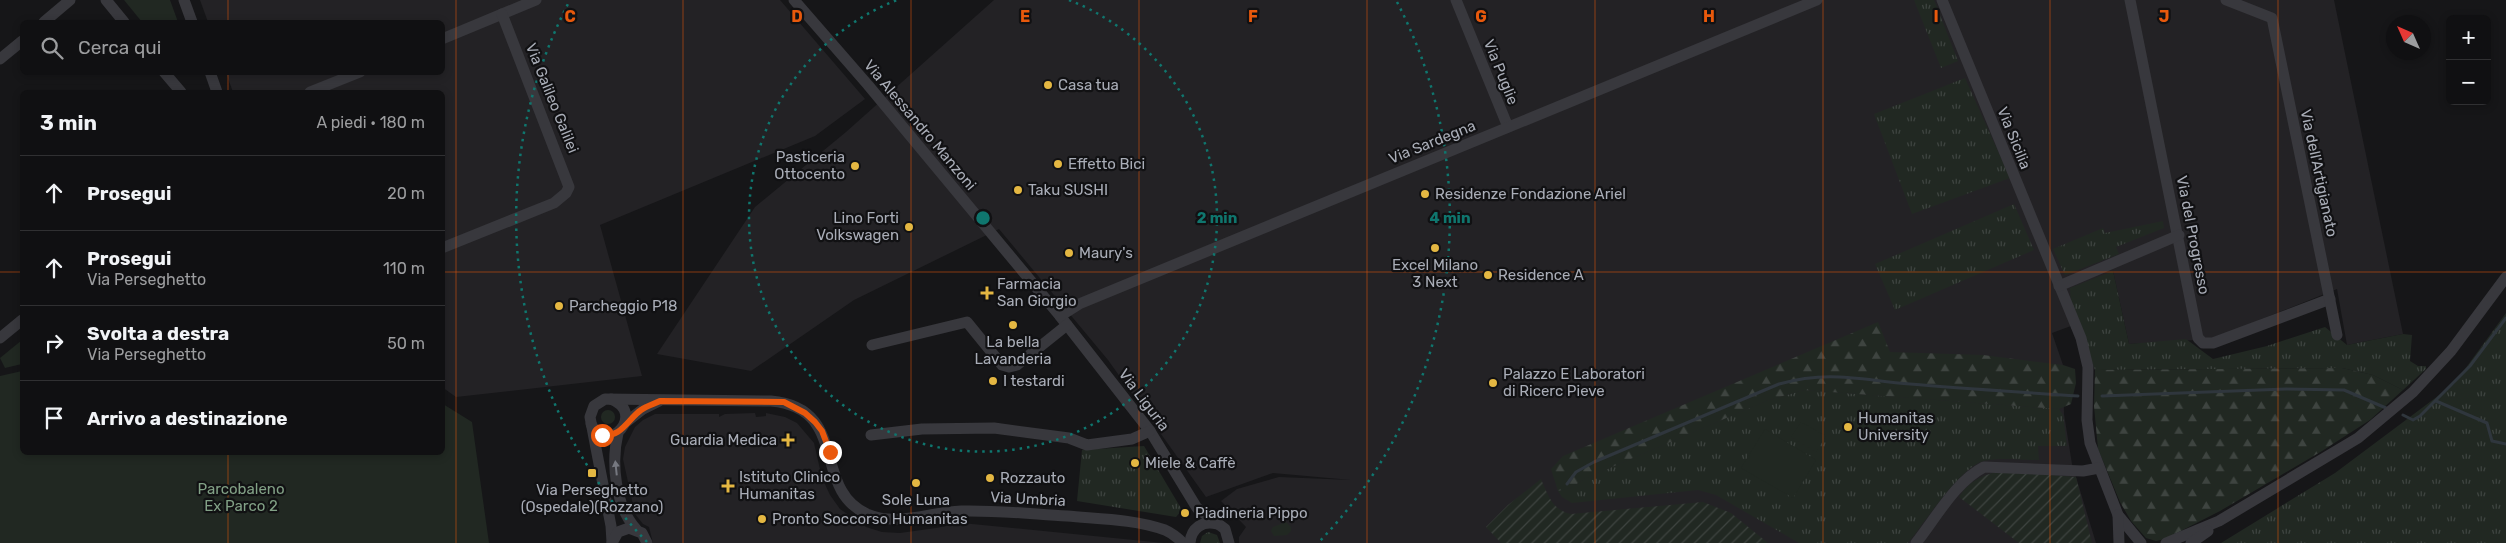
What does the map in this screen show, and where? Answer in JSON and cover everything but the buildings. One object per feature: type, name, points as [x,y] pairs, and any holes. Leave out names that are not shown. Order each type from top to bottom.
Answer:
[{"type":"street","points":[[106,0],[122,20]]},
{"type":"street","points":[[184,0],[191,20]]},
{"type":"street","points":[[445,37],[536,0]]},
{"type":"street","name":"Via Alessandro Manzoni","points":[[794,0],[868,85],[1063,321]]},
{"type":"street","name":"Via Puglie","points":[[1456,0],[1508,127]]},
{"type":"street","name":"Via Sardegna","points":[[872,345],[967,322],[1002,365],[1009,367],[1017,365],[1079,304],[1817,0]]},
{"type":"street","name":"Via Sicilia","points":[[1942,0],[2086,354],[2088,432],[2099,468],[2118,515]]},
{"type":"street","name":"Via del Progresso","points":[[2130,0],[2198,338],[2203,343],[2213,343],[2330,299]]},
{"type":"street","name":"Via dell'Artigianato","points":[[2226,0],[2272,18],[2337,334]]},
{"type":"street","points":[[46,20],[66,2]]},
{"type":"street","name":"Via Galileo Galilei","points":[[445,247],[554,202],[566,193],[570,187],[502,14]]},
{"type":"street","points":[[0,59],[20,43]]},
{"type":"street","points":[[167,75],[179,90]]},
{"type":"street","points":[[211,75],[216,90]]},
{"type":"street","points":[[315,90],[352,75]]},
{"type":"street","points":[[2059,286],[2179,236]]},
{"type":"street","points":[[2166,543],[2219,521],[2340,451],[2383,418],[2413,392],[2451,351],[2506,277]]},
{"type":"street","name":"Via Liguria","points":[[1063,321],[1150,431],[1197,508],[1227,533],[1229,543]]},
{"type":"street","points":[[0,338],[20,322]]},
{"type":"street","points":[[612,542],[611,526],[590,412],[599,401],[611,399],[660,401]]},
{"type":"street","points":[[611,399],[617,402],[625,411],[622,428],[614,449],[617,482],[624,513],[636,529],[642,533],[647,543]]},
{"type":"street","points":[[591,423],[596,432],[602,435],[612,435],[643,409],[660,401]]},
{"type":"street","name":"Via Umbria","points":[[660,401],[771,401],[784,402],[796,407],[805,413],[822,431],[830,452],[833,472],[842,491],[866,513],[893,519],[959,511],[1007,512],[1106,520],[1144,524],[1166,531],[1183,543]]},
{"type":"street","points":[[871,435],[922,429],[994,428],[1069,438],[1087,445],[1132,439],[1150,431]]},
{"type":"street","points":[[1916,543],[1963,482],[1984,466],[2083,470],[2099,468]]},
{"type":"street","name":"Via Liguria","points":[[1193,534],[1197,508]]},
{"type":"street","points":[[2118,515],[2119,543]]},
{"type":"street","points":[[2118,515],[2141,543]]},
{"type":"street","points":[[2191,543],[2219,521]]},
{"type":"street","points":[[1166,531],[1193,534],[1204,523],[1217,524]]},
{"type":"street","points":[[612,542],[620,530],[626,528],[636,529]]},
{"type":"shaded area","points":[[200,0],[780,0],[865,99],[815,136],[600,225],[642,376],[456,397],[445,389],[445,90],[232,90],[227,75],[445,75],[445,20],[207,20]]},
{"type":"shaded area","points":[[994,0],[2334,0],[2403,334],[2347,345],[2337,289],[2212,339],[2129,344],[2113,271],[2079,323],[2052,333],[2063,365],[2064,414],[2072,464],[2096,543],[1239,543],[1239,537],[1246,527],[1221,501],[1237,489],[1279,477],[1351,480],[1273,473],[1206,497],[1108,360],[999,229],[854,300],[751,371],[657,354],[755,207],[846,132]]},
{"type":"shaded area","name":"Istituto Clinico Humanitas","points":[[755,413],[756,417],[766,416],[766,413],[785,417],[797,423],[814,443],[822,478],[830,495],[840,509],[866,527],[882,532],[900,533],[962,523],[1164,543],[653,543],[649,527],[643,524],[635,514],[623,459],[625,447],[635,427],[643,420],[655,414],[719,414],[719,417],[725,414]]},
{"type":"green space","points":[[124,0],[170,0],[177,20],[140,20]]},
{"type":"green space","points":[[1914,0],[1934,0],[1958,61],[1941,68]]},
{"type":"green space","points":[[1965,78],[2010,178],[1912,214],[1874,114]]},
{"type":"green space","points":[[2014,204],[2034,250],[1895,310],[1875,264]]},
{"type":"green space","points":[[2163,221],[2164,228],[2116,247],[2119,254],[2065,275],[2053,249],[2103,228],[2105,233]]},
{"type":"green space","points":[[2113,271],[2129,344],[2186,339],[2213,359],[2267,346],[2325,327],[2347,345],[2403,334],[2412,335],[2410,361],[2418,366],[2426,366],[2426,369],[2403,390],[2373,375],[2342,368],[2095,370],[2071,306],[2070,288]]},
{"type":"green space","points":[[2506,313],[2506,543],[2221,543],[2335,473],[2454,384]]},
{"type":"green space","points":[[1878,322],[1890,352],[1983,355],[2063,365],[2075,369],[2076,383],[2071,404],[2059,409],[1804,390],[1766,401],[1584,479],[1571,488],[1558,491],[1551,469],[1563,456]]},
{"type":"green space","points":[[20,342],[20,364],[5,368],[0,358]]},
{"type":"green space","points":[[2342,368],[2373,375],[2403,390],[2370,420],[2322,451],[2220,511],[2165,539],[2156,541],[2146,538],[2131,521],[2120,502],[2098,449],[2094,406],[2095,370]]},
{"type":"green space","name":"Parcobaleno Ex Parco 2","points":[[20,371],[20,455],[445,455],[445,405],[472,422],[489,543],[0,543],[0,376]]},
{"type":"green space","points":[[1804,390],[2059,409],[2063,415],[2067,446],[2038,446],[2039,460],[1997,459],[1975,465],[1954,484],[1908,543],[1799,543],[1716,495],[1698,490],[1572,503],[1562,497],[1558,491],[1571,488],[1584,479],[1766,401]]},
{"type":"green space","points":[[605,410],[611,410],[615,417],[611,424],[605,424],[601,420],[601,414]]},
{"type":"green space","points":[[1801,422],[1826,436],[1816,452],[1791,437]]},
{"type":"green space","points":[[1765,429],[1816,460],[1793,498],[1741,468]]},
{"type":"green space","points":[[1144,446],[1182,510],[1176,517],[1077,501],[1082,450]]},
{"type":"green space","points":[[1999,471],[2076,477],[2092,543],[2019,543],[1959,497],[1976,480]]},
{"type":"green space","points":[[1541,479],[1551,501],[1559,509],[1571,514],[1703,502],[1731,513],[1768,543],[1501,543],[1486,527],[1508,505]]},
{"type":"green space","points":[[1286,522],[1291,527],[1291,531],[1287,535],[1274,536],[1271,531],[1273,527]]},
{"type":"green space","points":[[1208,532],[1217,535],[1220,543],[1200,543],[1202,536]]},
{"type":"waterway","points":[[2403,415],[2413,420],[2420,416],[2470,366],[2506,318]]},
{"type":"waterway","points":[[1567,484],[1576,472],[1594,462],[1779,384],[1797,380],[1845,377],[1931,386],[2078,396]]},
{"type":"waterway","points":[[2102,396],[2286,389],[2344,390],[2386,408]]},
{"type":"waterway","points":[[2436,401],[2487,423],[2492,441],[2506,444]]},
{"type":"place","name":"Casa tua","points":[[1048,85]]},
{"type":"place","name":"Effetto Bici","points":[[1058,164]]},
{"type":"place","name":"Pasticeria Ottocento","points":[[855,166]]},
{"type":"place","name":"Taku SUSHI","points":[[1018,190]]},
{"type":"place","name":"Residenze Fondazione Ariel","points":[[1425,194]]},
{"type":"place","name":"Lino Forti Volkswagen","points":[[909,227]]},
{"type":"place","name":"Excel Milano 3 Next","points":[[1435,248]]},
{"type":"place","name":"Maury's","points":[[1069,253]]},
{"type":"place","name":"Residence A","points":[[1488,275]]},
{"type":"place","name":"Farmacia San Giorgio","points":[[987,293]]},
{"type":"place","name":"Parcheggio P18","points":[[559,306]]},
{"type":"place","name":"La bella Lavanderia","points":[[1013,325]]},
{"type":"place","name":"I testardi","points":[[993,381]]},
{"type":"place","name":"Palazzo E Laboratori di Ricerc Pieve","points":[[1493,383]]},
{"type":"place","name":"Humanitas University","points":[[1848,427]]},
{"type":"place","name":"Guardia Medica","points":[[788,440]]},
{"type":"place","name":"Miele & Caffè","points":[[1135,463]]},
{"type":"place","name":"Via Perseghetto (Ospedale)(Rozzano)","points":[[592,473]]},
{"type":"place","name":"Rozzauto","points":[[990,478]]},
{"type":"place","name":"Sole Luna","points":[[916,483]]},
{"type":"place","name":"Istituto Clinico Humanitas","points":[[728,486]]},
{"type":"place","name":"Piadineria Pippo","points":[[1185,513]]},
{"type":"place","name":"Pronto Soccorso Humanitas","points":[[762,519]]},
{"type":"route","points":[[602,435],[612,435],[618,432],[632,417],[660,401],[771,401],[784,402],[805,413],[822,431],[830,452]]}]
